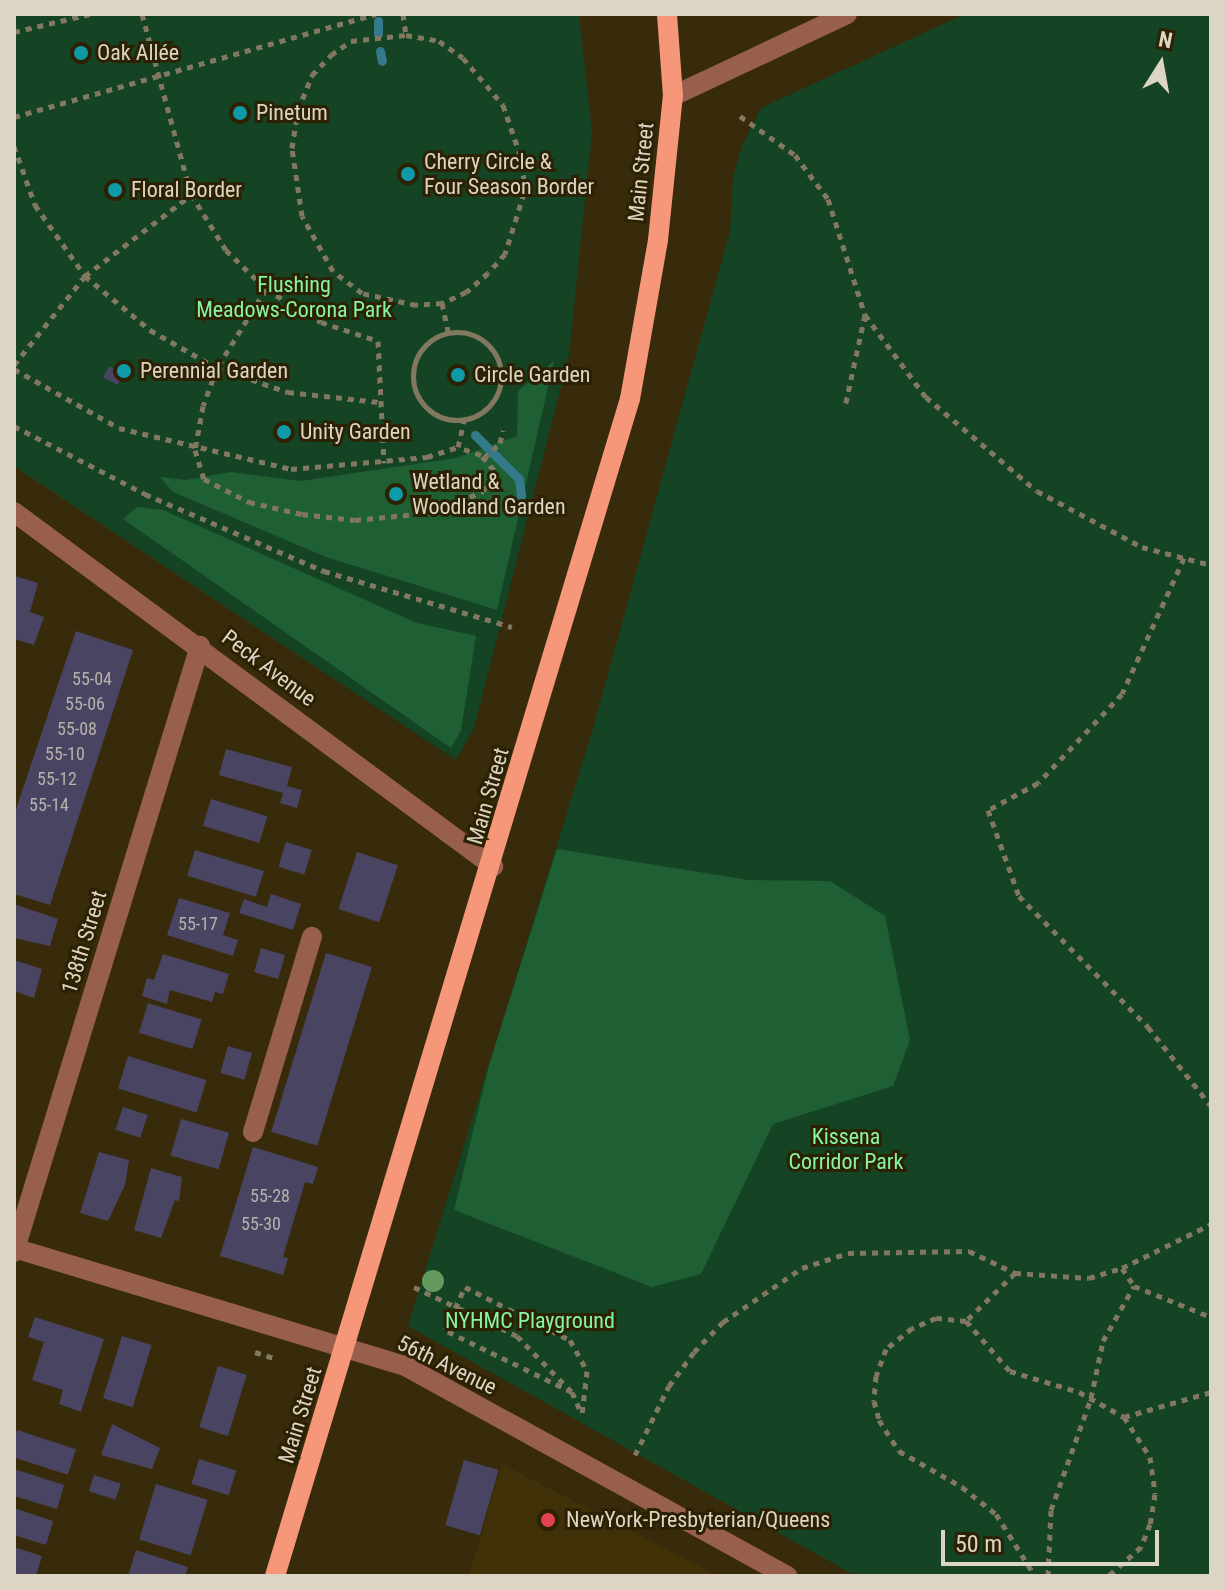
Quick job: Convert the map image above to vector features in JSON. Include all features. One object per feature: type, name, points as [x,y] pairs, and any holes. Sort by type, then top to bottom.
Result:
[{"type":"main road","name":"Main Street","points":[[275,1576],[493,866],[630,399],[658,240],[673,96],[667,14]]},
{"type":"street","points":[[673,96],[847,14]]},
{"type":"street","name":"Peck Avenue","points":[[14,512],[200,646],[493,866]]},
{"type":"street","name":"138th Street","points":[[14,1249],[200,646]]},
{"type":"street","points":[[253,1132],[312,937]]},
{"type":"street","name":"56th Avenue","points":[[14,1249],[407,1367],[787,1576]]},
{"type":"path","points":[[14,32],[90,14]]},
{"type":"path","points":[[142,14],[191,194],[226,250],[266,289],[321,322],[378,341],[378,402],[384,463]]},
{"type":"path","points":[[14,117],[376,14]]},
{"type":"path","points":[[403,14],[406,35]]},
{"type":"path","points":[[406,35],[439,41],[485,82],[515,131],[523,163],[518,224],[505,254],[466,292],[442,303],[393,302],[362,293],[333,271],[313,243],[293,184],[296,123],[312,75],[351,41],[406,35]]},
{"type":"path","points":[[740,116],[795,155],[828,199],[865,315],[926,397],[1037,491],[1142,547],[1211,565]]},
{"type":"path","points":[[14,146],[35,205],[85,276],[150,330],[217,368],[288,392],[378,402]]},
{"type":"path","points":[[191,194],[85,276],[14,367],[119,428],[195,450],[291,469],[384,463],[458,447],[484,458],[494,470],[483,491],[468,501],[437,512],[355,520],[249,502],[204,479],[195,450],[217,368],[266,289]]},
{"type":"path","points":[[442,303],[448,332]]},
{"type":"path","points":[[845,407],[865,315]]},
{"type":"path","points":[[448,332],[478,337],[497,356],[501,372],[498,395],[485,411],[464,420],[448,420],[427,410],[413,385],[417,356],[448,332]]},
{"type":"path","points":[[458,447],[464,420]]},
{"type":"path","points":[[14,426],[145,494],[324,571],[512,627]]},
{"type":"path","points":[[484,458],[494,449],[503,430]]},
{"type":"path","points":[[1184,558],[1122,694],[1038,783],[988,810],[1019,896],[1148,1027],[1211,1106]]},
{"type":"path","points":[[635,1455],[669,1386],[694,1352],[723,1322],[802,1268],[848,1253],[969,1251],[1015,1273],[1089,1278],[1122,1268],[1211,1224]]},
{"type":"path","points":[[1122,1268],[1134,1286],[1211,1317]]},
{"type":"path","points":[[966,1321],[1015,1273]]},
{"type":"path","points":[[1048,1576],[1051,1510],[1091,1398],[1103,1341],[1134,1286]]},
{"type":"path","points":[[414,1287],[456,1307],[517,1336],[572,1392],[582,1415],[587,1371],[570,1340],[465,1287],[456,1307],[445,1330],[572,1392]]},
{"type":"path","points":[[1035,1576],[996,1514],[962,1487],[899,1451],[879,1420],[876,1376],[886,1349],[912,1328],[936,1318],[966,1321],[1010,1371],[1091,1398],[1124,1417],[1150,1457],[1155,1494],[1141,1547],[1108,1576]]},
{"type":"path","points":[[255,1352],[274,1358]]},
{"type":"path","points":[[1124,1417],[1211,1392]]},
{"type":"shaded area","name":"NewYork-Presbyterian/Queens","points":[[502,1464],[718,1576],[469,1576]]},
{"type":"green space","name":"Flushing Meadows-Corona Park","points":[[14,14],[579,14],[592,132],[569,355],[474,728],[456,760],[14,466]]},
{"type":"green space","name":"Kissena Corridor Park","points":[[965,14],[1211,14],[1211,1576],[856,1576],[408,1326],[592,732],[730,231],[733,177],[742,146],[761,108]]},
{"type":"green space","points":[[554,361],[497,610],[326,557],[173,492],[160,477],[186,480],[231,472],[301,481],[456,458],[517,436],[518,391]]},
{"type":"green space","points":[[137,507],[163,510],[417,623],[476,636],[461,730],[451,748],[123,519]]},
{"type":"green space","points":[[557,849],[748,880],[830,881],[885,916],[910,1040],[893,1086],[773,1124],[701,1274],[652,1287],[454,1210],[489,1065]]},
{"type":"building","points":[[109,366],[123,373],[117,385],[103,378]]},
{"type":"building","points":[[15,576],[38,583],[30,612],[44,617],[34,645],[14,639]]},
{"type":"building","points":[[76,631],[133,650],[50,905],[14,894],[14,815]]},
{"type":"building","points":[[226,749],[292,767],[287,786],[302,790],[297,808],[280,803],[283,793],[219,775]]},
{"type":"building","points":[[211,799],[267,816],[259,843],[203,826]]},
{"type":"building","points":[[286,842],[312,850],[304,875],[278,867]]},
{"type":"building","points":[[195,850],[264,871],[256,897],[187,876]]},
{"type":"building","points":[[357,852],[398,865],[379,922],[338,909]]},
{"type":"building","points":[[271,894],[301,904],[293,930],[239,913],[244,899],[267,907]]},
{"type":"building","points":[[179,898],[230,913],[223,935],[238,940],[233,956],[167,935]]},
{"type":"building","points":[[14,904],[58,919],[50,946],[14,938]]},
{"type":"building","points":[[261,948],[285,955],[278,979],[254,972]]},
{"type":"building","points":[[326,953],[372,967],[317,1146],[271,1132]]},
{"type":"building","points":[[163,954],[229,974],[223,994],[215,992],[212,1002],[170,990],[167,1004],[142,996],[147,978],[154,980]]},
{"type":"building","points":[[14,960],[42,969],[34,998],[14,991]]},
{"type":"building","points":[[148,1003],[202,1019],[192,1049],[139,1033]]},
{"type":"building","points":[[228,1046],[252,1053],[244,1080],[220,1073]]},
{"type":"building","points":[[128,1056],[206,1080],[196,1112],[118,1089]]},
{"type":"building","points":[[123,1107],[148,1115],[140,1138],[116,1130]]},
{"type":"building","points":[[181,1119],[229,1133],[219,1169],[171,1156]]},
{"type":"building","points":[[253,1147],[318,1167],[313,1184],[305,1182],[283,1257],[288,1258],[283,1275],[220,1256]]},
{"type":"building","points":[[99,1152],[129,1160],[125,1185],[108,1221],[80,1213]]},
{"type":"building","points":[[151,1168],[182,1177],[179,1201],[175,1200],[161,1238],[134,1230]]},
{"type":"building","points":[[35,1317],[104,1339],[81,1412],[59,1404],[63,1390],[32,1380],[44,1342],[28,1337]]},
{"type":"building","points":[[122,1336],[152,1345],[133,1407],[103,1398]]},
{"type":"building","points":[[218,1366],[247,1375],[228,1436],[199,1427]]},
{"type":"building","points":[[112,1424],[160,1448],[152,1469],[101,1455]]},
{"type":"building","points":[[17,1430],[76,1449],[68,1475],[14,1457]]},
{"type":"building","points":[[199,1459],[236,1470],[229,1495],[191,1484]]},
{"type":"building","points":[[464,1460],[499,1470],[480,1535],[445,1525]]},
{"type":"building","points":[[14,1469],[64,1485],[57,1509],[14,1496]]},
{"type":"building","points":[[94,1475],[121,1484],[115,1500],[89,1491]]},
{"type":"building","points":[[156,1484],[208,1500],[191,1555],[139,1539]]},
{"type":"building","points":[[14,1508],[53,1521],[46,1545],[14,1535]]},
{"type":"building","points":[[14,1547],[42,1556],[36,1576],[14,1574]]},
{"type":"building","points":[[136,1550],[188,1567],[185,1576],[128,1576]]},
{"type":"waterway","points":[[378,21],[378,34]]},
{"type":"waterway","points":[[380,51],[382,61]]},
{"type":"waterway","points":[[475,435],[519,479],[521,496]]},
{"type":"place","name":"Oak Allée","points":[[81,53]]},
{"type":"place","name":"Pinetum","points":[[240,113]]},
{"type":"place","name":"Cherry Circle & Four Season Border","points":[[408,174]]},
{"type":"place","name":"Floral Border","points":[[115,190]]},
{"type":"place","name":"Perennial Garden","points":[[124,371]]},
{"type":"place","name":"Circle Garden","points":[[458,375]]},
{"type":"place","name":"Unity Garden","points":[[284,432]]},
{"type":"place","name":"Wetland & Woodland Garden","points":[[396,494]]},
{"type":"place","name":"NewYork-Presbyterian/Queens","points":[[548,1520]]},
{"type":"park label","name":"NYHMC Playground","points":[[530,1321]]}]
